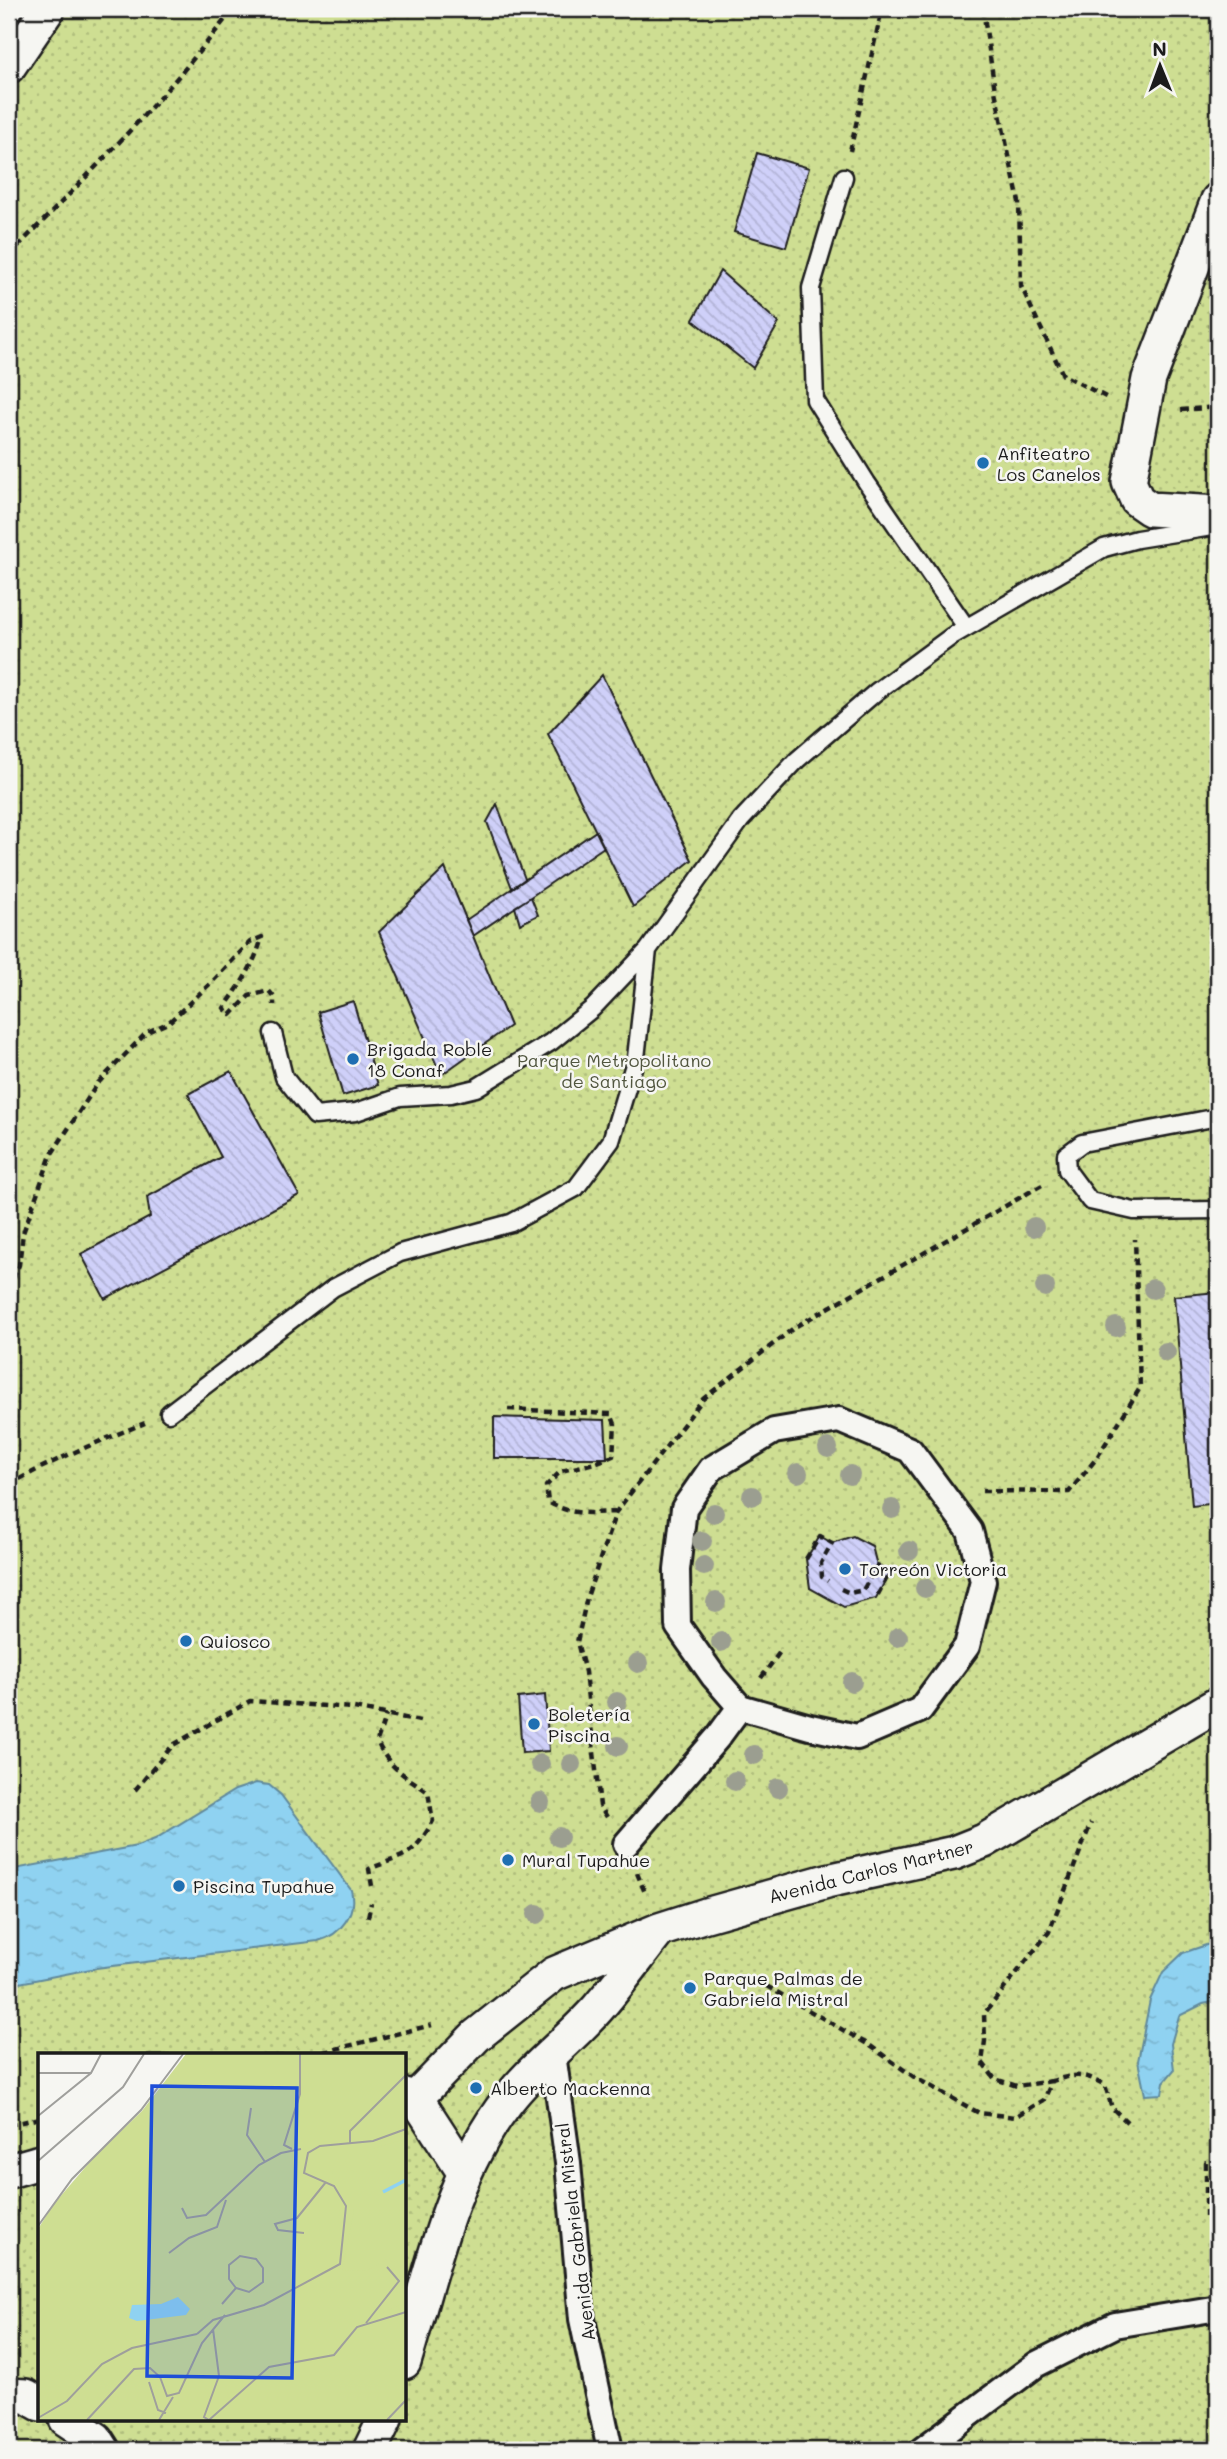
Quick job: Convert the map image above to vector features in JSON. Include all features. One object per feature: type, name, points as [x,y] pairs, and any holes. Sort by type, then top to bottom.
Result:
[{"type":"street","points":[[9,66],[48,9]]},
{"type":"street","points":[[1218,200],[1149,379],[1129,482],[1137,500],[1150,509],[1218,513]]},
{"type":"street","points":[[839,1420],[909,1450],[970,1531],[983,1581],[967,1646],[920,1710],[857,1737],[740,1707],[678,1626],[677,1570],[684,1508],[711,1469],[774,1431],[839,1420]]},
{"type":"street","name":"Avenida Carlos Martner","points":[[410,2096],[477,2036],[554,1974],[659,1930],[827,1881],[954,1853],[984,1841],[1218,1704]]},
{"type":"street","points":[[626,1844],[718,1737],[740,1707]]},
{"type":"street","points":[[406,2355],[436,2249],[464,2172],[508,2100],[598,2008],[659,1930]]},
{"type":"street","name":"Avenida Gabriela Mistral","points":[[553,2054],[568,2163],[582,2319],[610,2450]]},
{"type":"street","points":[[410,2096],[464,2172]]},
{"type":"street","points":[[9,2171],[38,2163]]},
{"type":"street","points":[[922,2450],[1037,2364],[1115,2325],[1218,2308]]},
{"type":"street","points":[[9,2395],[26,2396],[38,2403]]},
{"type":"street","points":[[68,2420],[96,2439],[103,2450]]},
{"type":"street","points":[[370,2450],[385,2420]]},
{"type":"lane","points":[[844,177],[811,288],[815,400],[867,483],[966,627]]},
{"type":"lane","points":[[273,1033],[285,1077],[315,1116],[356,1112],[410,1096],[451,1094],[476,1088],[551,1042],[593,1008],[648,950],[741,820],[797,761],[876,692],[966,627],[1104,548],[1137,539],[1218,526]]},
{"type":"lane","points":[[169,1413],[333,1288],[400,1253],[511,1223],[576,1188],[611,1141],[636,1058],[648,950]]},
{"type":"lane","points":[[1218,1117],[1082,1143],[1066,1155],[1067,1170],[1090,1201],[1134,1210],[1218,1210]]},
{"type":"path","points":[[9,255],[75,190],[206,45],[233,9]]},
{"type":"path","points":[[844,177],[881,9]]},
{"type":"path","points":[[983,9],[995,92],[1019,202],[1021,286],[1063,375],[1142,414],[1218,407]]},
{"type":"path","points":[[9,1290],[19,1265],[23,1233],[51,1155],[92,1091],[147,1032],[167,1023],[250,942],[262,937],[257,956],[223,1008],[231,1015],[249,996],[269,991],[274,996],[273,1033]]},
{"type":"path","points":[[939,1490],[1069,1492],[1096,1459],[1140,1388],[1134,1210]]},
{"type":"path","points":[[508,1409],[611,1414],[615,1424],[613,1456],[595,1464],[561,1471],[546,1486],[548,1502],[565,1512],[616,1511]]},
{"type":"path","points":[[9,1485],[42,1466],[169,1413]]},
{"type":"path","points":[[806,1559],[820,1536],[832,1543],[821,1563],[822,1577],[828,1581]]},
{"type":"path","points":[[841,1588],[850,1593],[863,1590],[877,1566],[890,1573],[876,1598]]},
{"type":"path","points":[[135,1790],[173,1745],[250,1700],[354,1708],[420,1721]]},
{"type":"path","points":[[372,1886],[369,1869],[412,1851],[433,1821],[428,1792],[397,1771],[385,1759],[377,1741],[386,1714]]},
{"type":"path","points":[[1110,1769],[1049,1932],[984,2014],[982,2062],[995,2079],[1017,2086],[1052,2081],[1074,2074],[1091,2076],[1105,2085],[1112,2108],[1127,2122]]},
{"type":"path","points":[[368,1917],[372,1903]]},
{"type":"path","points":[[756,1980],[869,2045],[914,2077],[979,2113],[1014,2117],[1044,2100],[1052,2081]]},
{"type":"path","points":[[320,2053],[432,2025]]},
{"type":"path","points":[[9,2125],[38,2118]]},
{"type":"path","points":[[1218,2161],[1206,2162],[1206,2220],[1218,2228]]},
{"type":"green space","name":"Parque Metropolitano de Santiago","points":[[62,9],[1218,9],[1218,2450],[9,2450],[9,87]]},
{"type":"water","name":"Piscina Tupahue","points":[[256,1783],[269,1785],[281,1795],[351,1890],[352,1907],[349,1915],[334,1934],[318,1941],[96,1968],[9,1985],[9,1870],[137,1846],[155,1839],[235,1790]]},
{"type":"water","points":[[1218,1941],[1218,2001],[1203,2004],[1179,2016],[1171,2044],[1174,2070],[1164,2082],[1162,2094],[1145,2095],[1138,2061],[1150,2000],[1163,1972],[1183,1953]]},
{"type":"building","points":[[757,153],[809,168],[786,247],[734,232]]},
{"type":"building","points":[[720,271],[779,323],[753,368],[693,320]]},
{"type":"building","points":[[602,675],[692,860],[633,907],[548,734]]},
{"type":"building","points":[[497,804],[525,879],[512,888],[487,822]]},
{"type":"building","points":[[596,831],[604,847],[473,936],[466,920]]},
{"type":"building","points":[[445,868],[510,1026],[441,1075],[379,932]]},
{"type":"building","points":[[531,897],[538,915],[520,924],[515,907]]},
{"type":"building","points":[[353,1001],[378,1085],[343,1096],[318,1012]]},
{"type":"building","points":[[231,1071],[299,1195],[105,1299],[81,1254],[150,1217],[147,1197],[221,1157],[188,1094]]},
{"type":"building","points":[[1218,1292],[1218,1503],[1192,1506],[1174,1296]]},
{"type":"building","points":[[494,1417],[605,1420],[607,1458],[494,1458]]},
{"type":"building","name":"Torreón Victoria","points":[[820,1536],[832,1543],[853,1536],[872,1546],[877,1566],[890,1572],[876,1598],[844,1607],[810,1588],[806,1559]]},
{"type":"building","name":"Boletería Piscina","points":[[545,1695],[549,1751],[522,1753],[518,1698]]},
{"type":"place","name":"Anfiteatro Los Canelos","points":[[983,463]]},
{"type":"place","name":"Brigada Roble 18 Conaf","points":[[353,1059]]},
{"type":"place","name":"Torreón Victoria","points":[[845,1569]]},
{"type":"place","name":"Quiosco","points":[[186,1641]]},
{"type":"place","name":"Boletería Piscina","points":[[534,1724]]},
{"type":"place","name":"Mural Tupahue","points":[[508,1860]]},
{"type":"place","name":"Piscina Tupahue","points":[[179,1886]]},
{"type":"place","name":"Parque Palmas de Gabriela Mistral","points":[[690,1988]]},
{"type":"place","name":"Alberto Mackenna","points":[[476,2088]]}]
